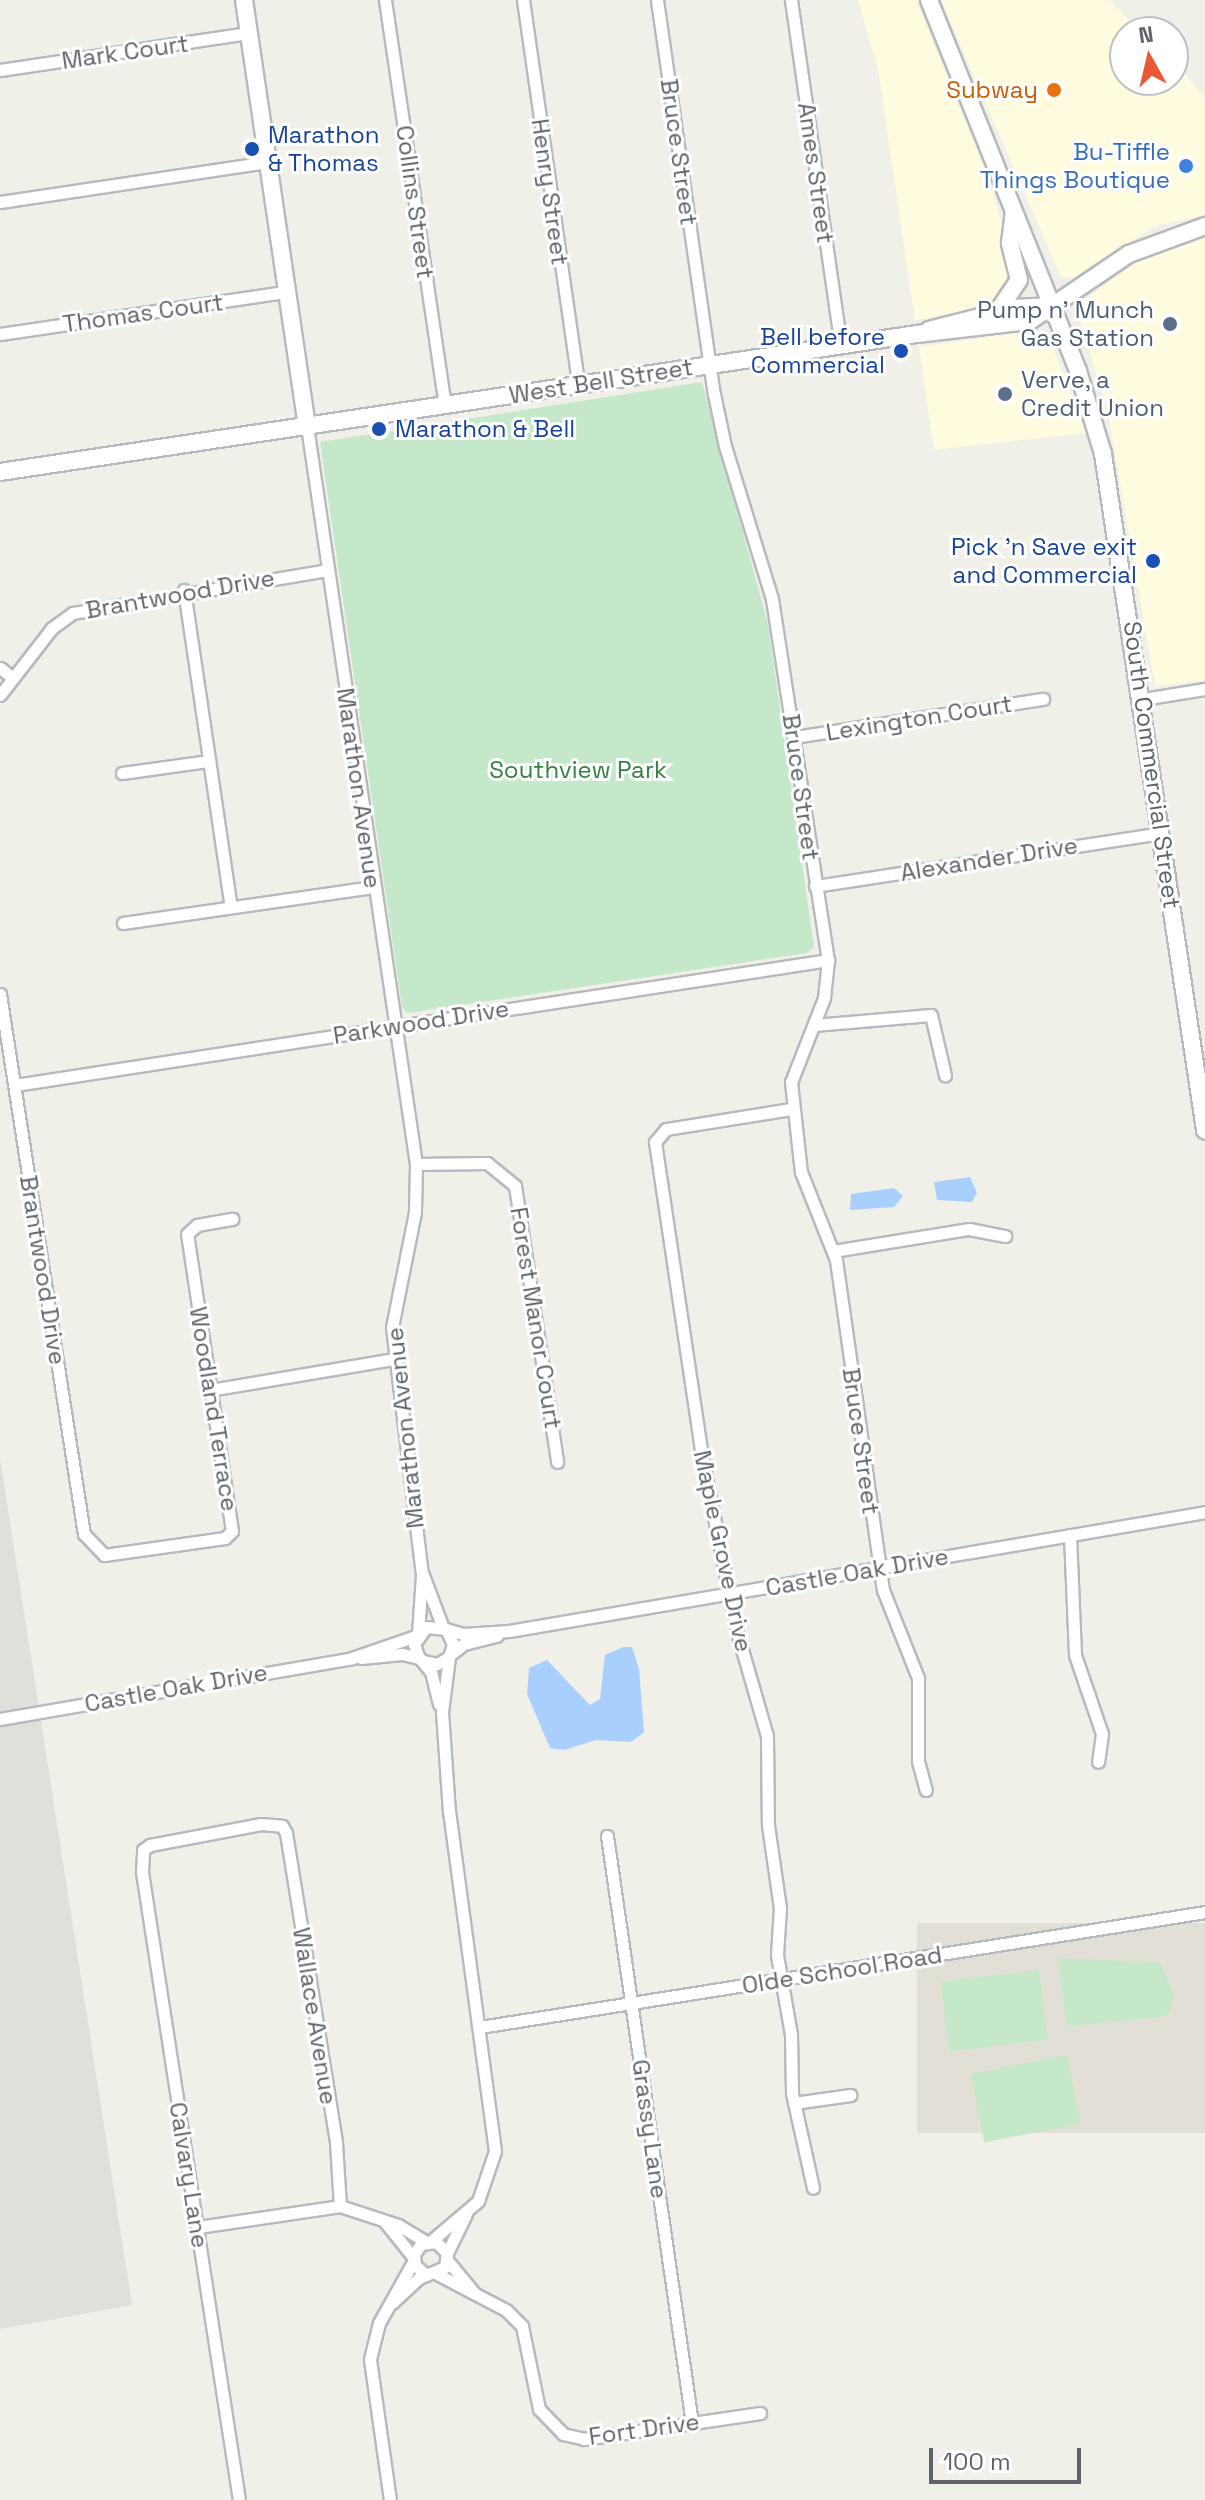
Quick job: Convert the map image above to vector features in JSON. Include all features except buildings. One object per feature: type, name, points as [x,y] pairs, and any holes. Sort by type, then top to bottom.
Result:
[{"type":"main road","name":"Marathon Avenue","points":[[244,0],[307,426]]},
{"type":"main road","name":"South Commercial Street","points":[[929,0],[1052,306],[1103,454],[1143,699],[1205,1130]]},
{"type":"main road","points":[[998,312],[1019,280],[1010,243],[1014,210]]},
{"type":"main road","points":[[1052,306],[1142,248],[1205,226]]},
{"type":"main road","name":"West Bell Street","points":[[917,334],[998,312],[1052,306]]},
{"type":"main road","name":"West Bell Street","points":[[0,472],[710,364],[1025,322],[1052,306]]},
{"type":"street","name":"Collins Street","points":[[385,0],[445,404]]},
{"type":"street","name":"Henry Street","points":[[523,0],[578,384]]},
{"type":"street","name":"Bruce Street","points":[[657,0],[710,364],[725,446],[769,584],[828,960],[824,998],[791,1082],[791,1109],[804,1183],[833,1251],[886,1599],[918,1678],[918,1761],[926,1790]]},
{"type":"street","name":"Ames Street","points":[[791,0],[841,345]]},
{"type":"street","name":"Mark Court","points":[[0,70],[249,33]]},
{"type":"street","points":[[0,202],[268,162]]},
{"type":"street","name":"Thomas Court","points":[[0,334],[286,292]]},
{"type":"street","name":"Marathon Avenue","points":[[307,426],[416,1164],[415,1212],[394,1305],[393,1359],[422,1575],[417,1634]]},
{"type":"street","name":"Brantwood Drive","points":[[0,695],[52,628],[73,613],[184,590],[327,570]]},
{"type":"street","points":[[184,590],[231,907]]},
{"type":"street","points":[[0,668],[12,677]]},
{"type":"street","points":[[1143,699],[1205,689]]},
{"type":"street","name":"Lexington Court","points":[[794,737],[1043,699]]},
{"type":"street","points":[[122,773],[209,761]]},
{"type":"street","name":"Alexander Drive","points":[[815,886],[1162,833]]},
{"type":"street","points":[[123,923],[374,887]]},
{"type":"street","name":"Parkwood Drive","points":[[15,1085],[828,960]]},
{"type":"street","name":"Brantwood Drive","points":[[0,994],[89,1544]]},
{"type":"street","points":[[814,1025],[931,1015],[945,1075]]},
{"type":"street","name":"Maple Grove Drive","points":[[791,1109],[666,1129],[655,1138],[702,1457],[730,1594],[767,1736],[766,1794],[779,1896],[781,1979],[794,2103],[813,2188]]},
{"type":"street","name":"Forest Manor Court","points":[[416,1164],[487,1163],[515,1186],[557,1462]]},
{"type":"street","name":"Woodland Terrace","points":[[89,1544],[104,1555],[121,1557],[229,1535],[232,1525],[187,1234],[197,1225],[232,1219]]},
{"type":"street","points":[[833,1251],[969,1229],[1005,1236]]},
{"type":"street","points":[[210,1390],[393,1359]]},
{"type":"street","name":"Castle Oak Drive","points":[[450,1655],[464,1644],[509,1631],[1205,1512]]},
{"type":"street","points":[[1070,1535],[1075,1655],[1102,1734],[1098,1762]]},
{"type":"street","name":"Marathon Avenue","points":[[422,1575],[444,1628]]},
{"type":"street","points":[[390,2500],[370,2359],[379,2323],[413,2259],[428,2242],[466,2214],[484,2193],[495,2151],[480,2027],[452,1845],[442,1712],[453,1641],[444,1628],[430,1626],[417,1634],[422,1660],[442,1712]]},
{"type":"street","name":"Castle Oak Drive","points":[[444,1628],[509,1631]]},
{"type":"street","name":"Castle Oak Drive","points":[[352,1658],[417,1634]]},
{"type":"street","name":"Castle Oak Drive","points":[[0,1719],[352,1658],[405,1654],[422,1660]]},
{"type":"street","points":[[422,1660],[437,1664],[450,1655]]},
{"type":"street","name":"Wallace Avenue","points":[[143,1850],[161,1840],[261,1824],[282,1826],[336,2143],[340,2206]]},
{"type":"street","name":"Grassy Lane","points":[[607,1836],[692,2423]]},
{"type":"street","name":"Calvary Lane","points":[[143,1850],[142,1872],[239,2500]]},
{"type":"street","name":"Olde School Road","points":[[480,2027],[1205,1912]]},
{"type":"street","points":[[794,2103],[850,2095]]},
{"type":"street","points":[[198,2227],[340,2206],[385,2221],[428,2242]]},
{"type":"street","points":[[392,2303],[432,2274],[447,2257],[466,2214]]},
{"type":"street","points":[[385,2221],[413,2259]]},
{"type":"street","name":"Fort Drive","points":[[428,2242],[447,2257],[475,2294]]},
{"type":"street","name":"Fort Drive","points":[[413,2259],[432,2274],[515,2317],[526,2331],[539,2409],[554,2429],[584,2439],[760,2413]]},
{"type":"shaded area","points":[[858,0],[916,0],[988,177],[1015,269],[1015,278],[992,306],[915,320],[878,69]]},
{"type":"shaded area","points":[[941,0],[1109,0],[1125,16],[1109,16],[1109,96],[1189,96],[1189,79],[1205,97],[1205,215],[1155,226],[1073,278],[1061,277]]},
{"type":"shaded area","points":[[1205,238],[1205,680],[1155,686],[1107,407],[1077,312],[1084,300],[1135,263]]},
{"type":"shaded area","points":[[1031,331],[1049,339],[1086,433],[934,450],[919,347]]},
{"type":"shaded area","points":[[0,1458],[132,2305],[0,2329]]},
{"type":"shaded area","points":[[917,1923],[1205,1923],[1205,2133],[917,2133]]},
{"type":"green space","name":"Southview Park","points":[[702,382],[768,624],[814,947],[807,953],[408,1013],[402,1007],[320,442]]},
{"type":"green space","points":[[1058,1958],[1160,1963],[1174,1994],[1169,2012],[1162,2017],[1067,2026]]},
{"type":"green space","points":[[1039,1970],[1048,2039],[949,2052],[941,1982]]},
{"type":"green space","points":[[1067,2055],[1080,2124],[984,2142],[971,2074]]},
{"type":"water","points":[[970,1177],[977,1193],[972,1202],[937,1200],[934,1182]]},
{"type":"water","points":[[894,1188],[903,1196],[894,1207],[850,1210],[851,1194]]},
{"type":"water","points":[[623,1647],[632,1647],[639,1669],[644,1732],[631,1742],[596,1740],[564,1750],[550,1748],[527,1694],[529,1668],[547,1660],[590,1705],[600,1699],[605,1655]]},
{"type":"place","name":"Subway","points":[[1054,90]]},
{"type":"place","name":"Marathon & Thomas","points":[[252,149]]},
{"type":"place","name":"Bu-Tiffle Things Boutique","points":[[1186,166]]},
{"type":"place","name":"Pump n' Munch Gas Station","points":[[1170,324]]},
{"type":"place","name":"Bell before Commercial","points":[[901,351]]},
{"type":"place","name":"Verve, a Credit Union","points":[[1005,394]]},
{"type":"place","name":"Marathon & Bell","points":[[379,429]]},
{"type":"place","name":"Pick 'n Save exit and Commercial","points":[[1153,561]]}]
